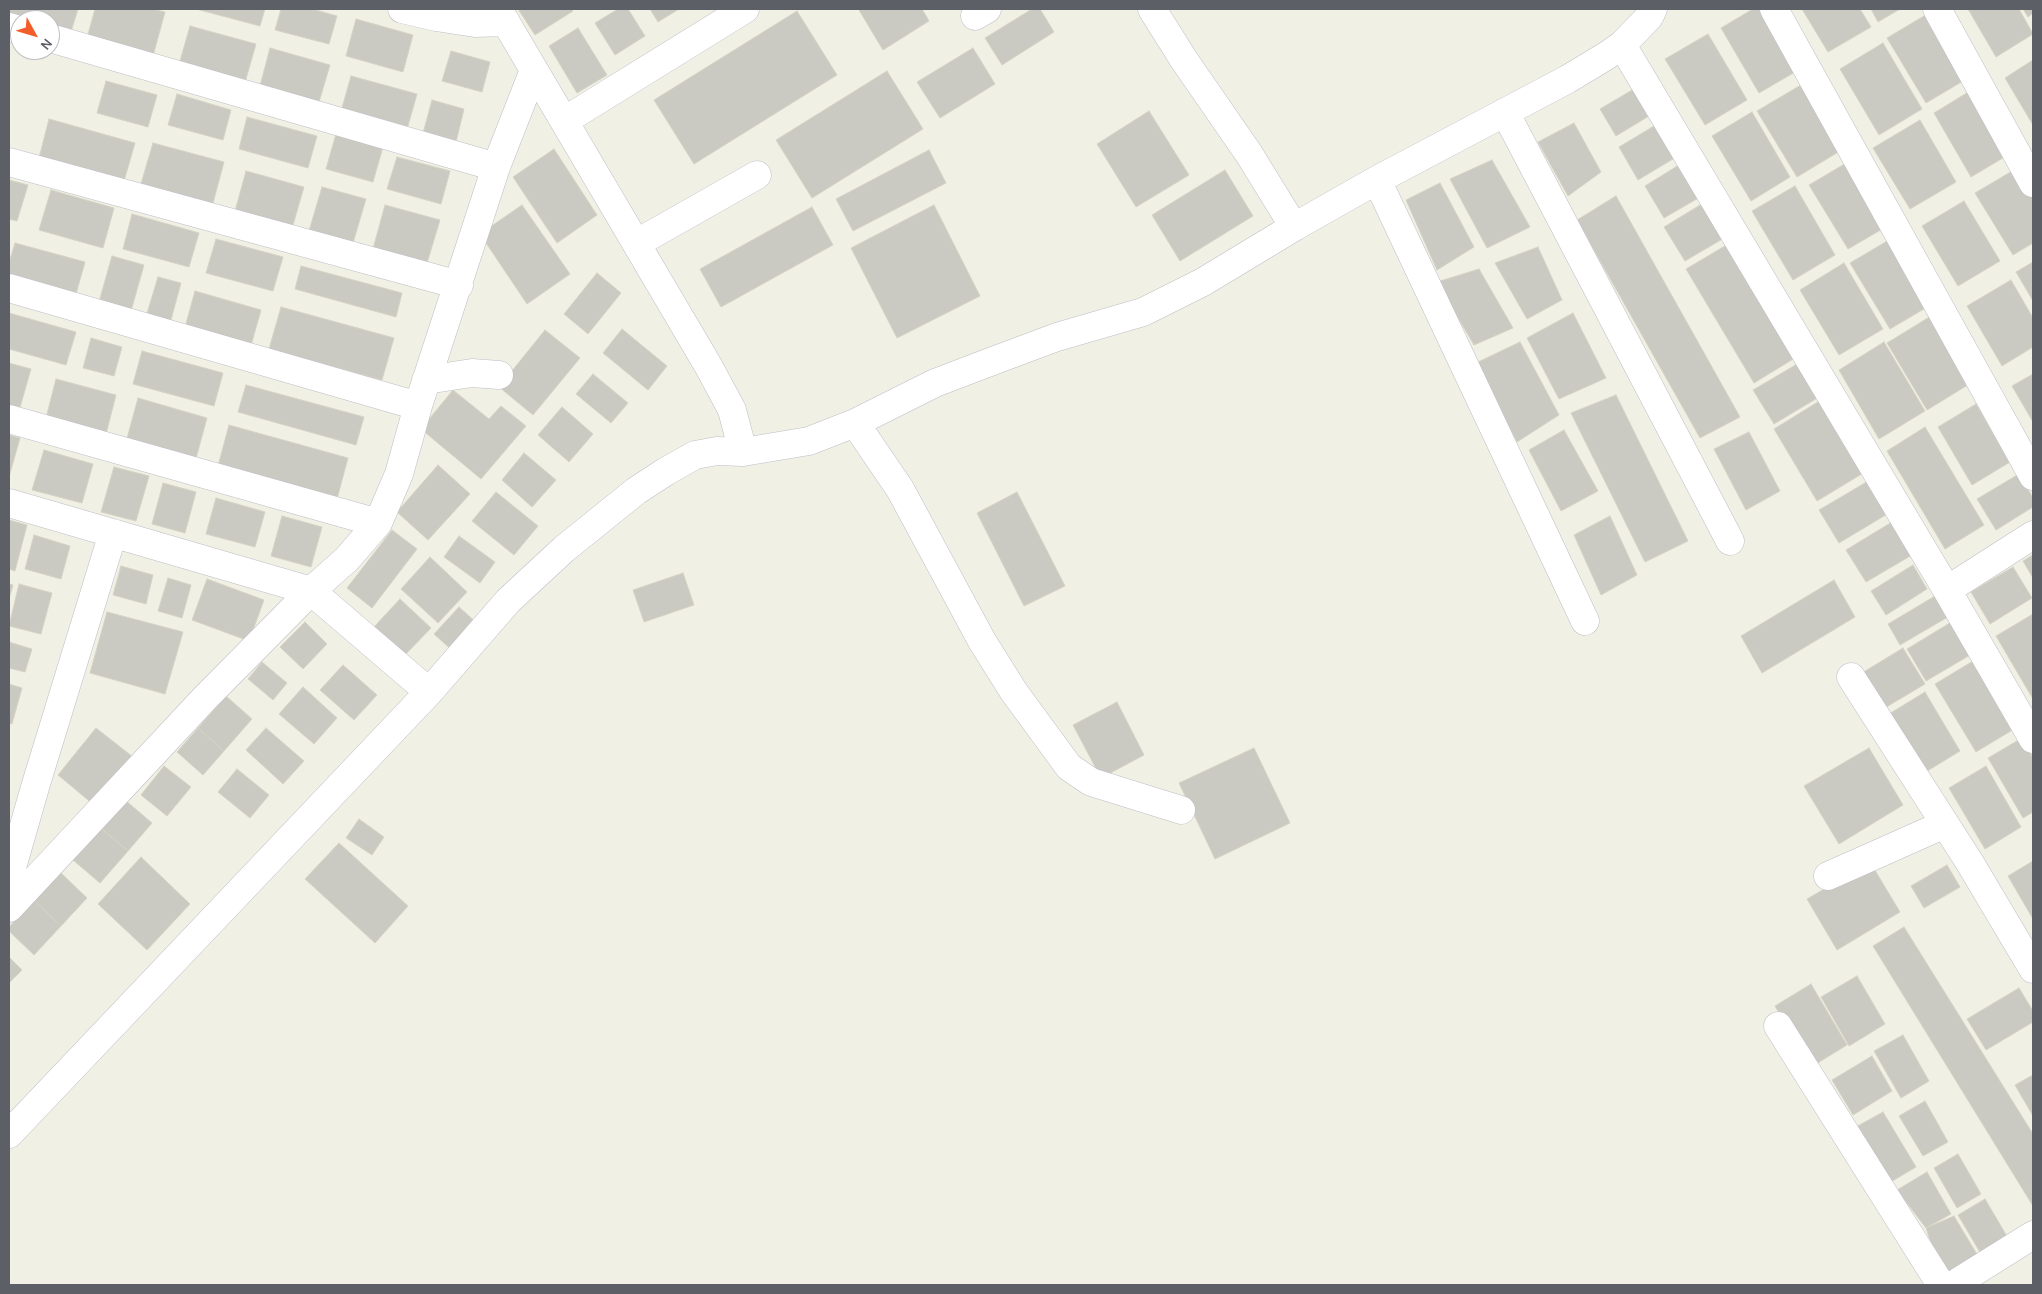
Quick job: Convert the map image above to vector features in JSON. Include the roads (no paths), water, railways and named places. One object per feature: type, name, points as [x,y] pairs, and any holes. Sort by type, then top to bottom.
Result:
[{"type":"street","points":[[402,9],[436,17],[476,23],[502,16],[637,243],[732,410],[743,452]]},
{"type":"street","points":[[564,121],[745,9]]},
{"type":"street","points":[[1152,9],[1184,60],[1249,154],[1294,227]]},
{"type":"street","points":[[9,1134],[429,692],[508,601],[564,550],[636,491],[695,455],[717,450],[743,452],[809,441],[855,423],[935,383],[1057,337],[1143,312],[1204,282],[1294,227],[1377,180],[1576,74],[1622,45],[1649,17],[1653,9]]},
{"type":"street","points":[[1774,9],[2033,476]]},
{"type":"street","points":[[1937,9],[2033,183]]},
{"type":"street","points":[[60,41],[496,167]]},
{"type":"street","points":[[1622,45],[1947,590],[2033,739]]},
{"type":"street","points":[[9,908],[128,779],[311,591],[347,559],[378,522],[399,474],[426,380],[459,285],[496,167],[534,70]]},
{"type":"street","points":[[1505,112],[1730,541]]},
{"type":"street","points":[[9,162],[459,285]]},
{"type":"street","points":[[637,243],[757,175]]},
{"type":"street","points":[[1377,180],[1585,621]]},
{"type":"street","points":[[9,288],[418,406]]},
{"type":"street","points":[[426,380],[472,373],[499,375]]},
{"type":"street","points":[[9,420],[378,522]]},
{"type":"street","points":[[855,423],[900,489],[982,640],[1014,692],[1069,767],[1091,782],[1181,810]]},
{"type":"street","points":[[9,503],[311,591],[429,692]]},
{"type":"street","points":[[9,878],[113,533]]},
{"type":"street","points":[[1947,590],[2033,535]]},
{"type":"street","points":[[1851,677],[1945,824],[2033,968]]},
{"type":"street","points":[[1828,876],[1945,824]]},
{"type":"street","points":[[1778,1026],[1941,1285]]},
{"type":"street","points":[[1954,1285],[2033,1235]]}]
